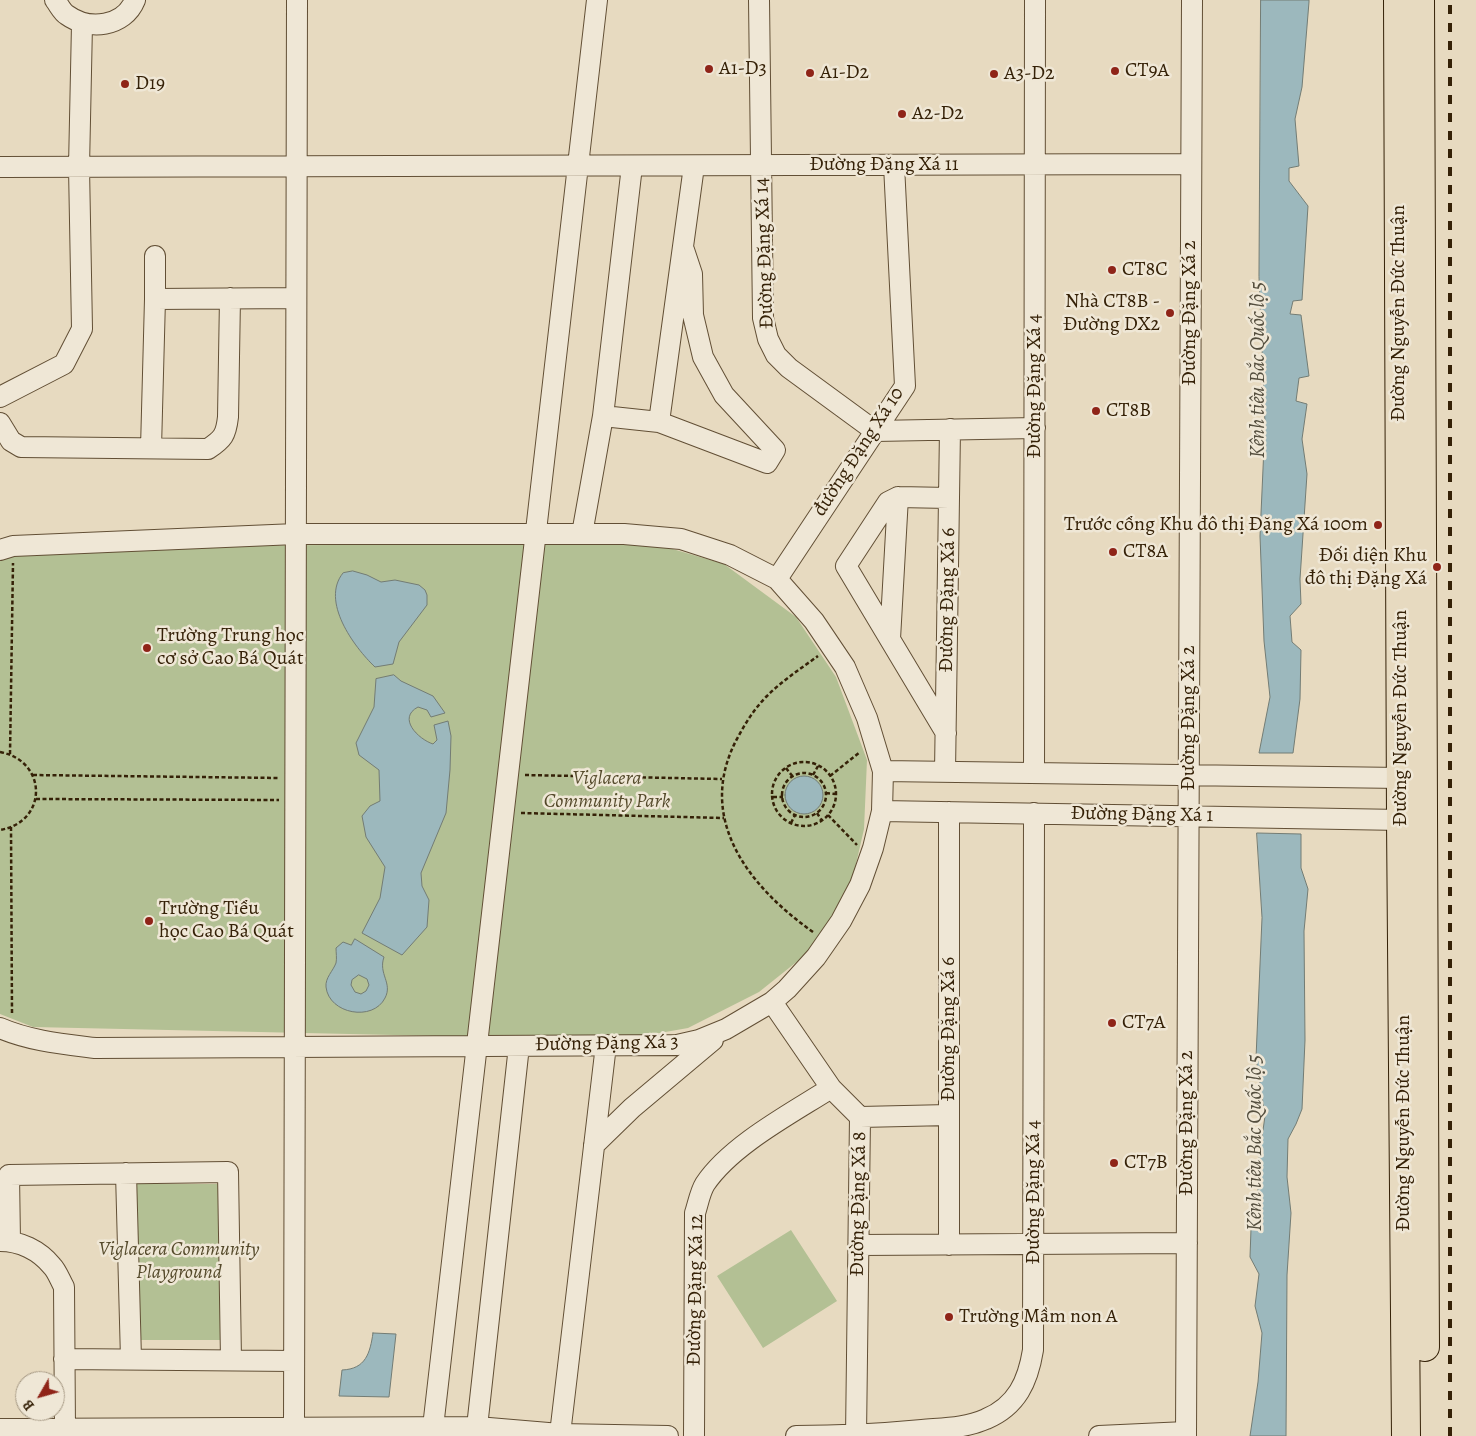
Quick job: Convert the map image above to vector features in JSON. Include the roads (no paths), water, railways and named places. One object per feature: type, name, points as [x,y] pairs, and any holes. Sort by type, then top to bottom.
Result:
[{"type":"highway","name":"Đường Nguyễn Đức Thuận","points":[[1398,0],[1412,778]]},
{"type":"highway","name":"Đường Nguyễn Đức Thuận","points":[[1406,1436],[1420,0]]},
{"type":"highway","name":"Đường Nguyễn Đức Thuận","points":[[1412,820],[1425,1436]]},
{"type":"street","points":[[55,0],[66,15],[82,24],[101,25],[119,19],[132,6],[135,0]]},
{"type":"street","points":[[294,1428],[297,0]]},
{"type":"street","points":[[433,1432],[597,0]]},
{"type":"street","name":"Đường Đặng Xá 14","points":[[759,0],[764,318],[768,339],[776,355],[789,368],[875,431]]},
{"type":"street","name":"Đường Đặng Xá 4","points":[[1034,773],[1035,0]]},
{"type":"street","name":"Đường Đặng Xá 2","points":[[1186,1434],[1192,0]]},
{"type":"street","points":[[0,397],[64,364],[82,329],[79,167],[82,24]]},
{"type":"street","name":"Đường Đặng Xá 11","points":[[0,167],[1191,164]]},
{"type":"street","name":"đường Đặng Xá 10","points":[[777,579],[905,386],[894,165]]},
{"type":"street","points":[[582,534],[603,416],[632,166]]},
{"type":"street","points":[[660,422],[694,166]]},
{"type":"street","points":[[603,416],[660,422],[767,463],[776,450],[724,396],[703,357],[693,315],[692,274],[684,250]]},
{"type":"street","points":[[151,448],[155,256]]},
{"type":"street","points":[[0,424],[11,441],[21,446],[208,449],[220,440],[226,431],[228,417],[230,298]]},
{"type":"street","points":[[155,299],[296,298]]},
{"type":"street","points":[[875,431],[1035,428]]},
{"type":"street","name":"Đường Đặng Xá 6","points":[[945,772],[950,429]]},
{"type":"street","points":[[890,639],[898,497]]},
{"type":"street","points":[[946,733],[846,566],[888,502],[898,497],[949,498]]},
{"type":"street","name":"Đường Đặng Xá 3","points":[[6,548],[296,534],[624,534],[681,539],[730,555],[777,579],[814,621],[845,667],[867,718],[883,771],[882,811],[870,857],[860,885],[841,921],[827,942],[816,957],[772,1002],[726,1029],[699,1040],[677,1045],[95,1048],[51,1042],[6,1030]]},
{"type":"street","name":"Đường Đặng Xá 1","points":[[883,771],[1412,778]]},
{"type":"street","name":"Đường Đặng Xá 1","points":[[882,811],[1412,820]]},
{"type":"street","name":"Đường Đặng Xá 6","points":[[949,812],[949,1245]]},
{"type":"street","name":"Đường Đặng Xá 4","points":[[796,1436],[856,1436],[963,1426],[987,1419],[1007,1406],[1022,1389],[1030,1371],[1032,1357],[1034,1245],[1034,813]]},
{"type":"street","name":"Đường Đặng Xá 8","points":[[772,1002],[831,1088],[860,1117],[856,1436]]},
{"type":"street","points":[[594,1145],[632,1108],[726,1029]]},
{"type":"street","points":[[560,1434],[606,1045]]},
{"type":"street","points":[[477,1428],[519,1046]]},
{"type":"street","name":"Đường Đặng Xá 12","points":[[694,1436],[695,1213],[704,1185],[722,1162],[748,1142],[831,1088]]},
{"type":"street","points":[[860,1117],[949,1115]]},
{"type":"street","points":[[65,1428],[64,1286],[52,1266],[33,1249],[5,1241],[9,1175],[228,1172],[231,1360]]},
{"type":"street","points":[[126,1173],[131,1359]]},
{"type":"street","points":[[859,1246],[1187,1243]]},
{"type":"street","points":[[64,1359],[294,1360]]},
{"type":"street","points":[[0,1429],[65,1428],[106,1432],[178,1432],[294,1428],[433,1432],[477,1428],[560,1434],[668,1436]]},
{"type":"street","points":[[1099,1436],[1186,1434]]},
{"type":"water","points":[[1261,0],[1309,0],[1302,87],[1295,119],[1299,166],[1289,168],[1289,181],[1308,206],[1302,300],[1293,301],[1290,314],[1301,315],[1309,376],[1299,378],[1296,401],[1307,404],[1302,439],[1307,474],[1300,579],[1301,604],[1290,616],[1292,642],[1301,650],[1300,699],[1293,753],[1259,753],[1270,697],[1264,641],[1260,536],[1265,424],[1259,277]]},
{"type":"water","points":[[353,571],[381,582],[395,580],[419,585],[425,590],[427,605],[399,642],[393,664],[375,667],[358,648],[342,623],[335,597],[337,584],[343,573]]},
{"type":"water","points":[[394,675],[401,681],[433,696],[445,713],[431,717],[427,710],[418,707],[409,717],[412,728],[416,733],[433,744],[437,740],[434,725],[448,721],[451,736],[446,813],[421,873],[422,886],[429,900],[427,927],[402,955],[362,933],[380,898],[385,867],[366,837],[362,816],[370,806],[380,801],[379,770],[359,755],[356,743],[374,707],[376,679]]},
{"type":"water","points":[[804,776],[818,781],[823,795],[818,809],[804,814],[790,809],[785,795],[790,781]]},
{"type":"water","points":[[1257,833],[1301,834],[1301,868],[1308,889],[1304,931],[1305,1040],[1302,1109],[1288,1139],[1287,1177],[1291,1213],[1287,1275],[1286,1436],[1250,1436],[1258,1382],[1262,1333],[1255,1306],[1259,1274],[1250,1257],[1251,1229],[1260,1225],[1257,1173],[1265,1116],[1256,1058],[1262,918]]},
{"type":"water","points":[[355,939],[384,957],[383,968],[387,983],[387,993],[379,1006],[371,1010],[352,1012],[343,1009],[329,996],[326,987],[328,978],[336,963],[336,948],[343,942],[351,945]],"holes":[[[359,975],[367,979],[369,985],[366,991],[361,994],[355,992],[351,985],[352,980]]]},
{"type":"water","points":[[373,1333],[396,1334],[389,1397],[339,1396],[342,1370],[357,1367],[362,1363],[368,1353]]},
{"type":"railway","points":[[1450,0],[1450,1436]]},
{"type":"place","name":"A1-D3","points":[[709,69]]},
{"type":"place","name":"CT9A","points":[[1115,71]]},
{"type":"place","name":"A1-D2","points":[[810,73]]},
{"type":"place","name":"A3-D2","points":[[994,74]]},
{"type":"place","name":"D19","points":[[125,84]]},
{"type":"place","name":"A2-D2","points":[[902,114]]},
{"type":"place","name":"CT8C","points":[[1112,270]]},
{"type":"place","name":"Nhà CT8B - Đường DX2","points":[[1170,313]]},
{"type":"place","name":"CT8B","points":[[1096,411]]},
{"type":"place","name":"Trước cổng Khu đô thị Đặng Xá 100m","points":[[1378,525]]},
{"type":"place","name":"CT8A","points":[[1113,552]]},
{"type":"place","name":"Đối diện Khu đô thị Đặng Xá","points":[[1437,567]]},
{"type":"place","name":"Trường Trung học cơ sở Cao Bá Quát","points":[[147,648]]},
{"type":"place","name":"Trường Tiểu học Cao Bá Quát","points":[[149,921]]},
{"type":"place","name":"CT7A","points":[[1112,1023]]},
{"type":"place","name":"CT7B","points":[[1114,1163]]},
{"type":"place","name":"Trường Mầm non A","points":[[949,1317]]},
{"type":"water label","name":"Kênh tiêu Bắc Quốc lộ 5","points":[[1259,370]]},
{"type":"water label","name":"Kênh tiêu Bắc Quốc lộ 5","points":[[1256,1143]]},
{"type":"park label","name":"Viglacera Community Park","points":[[607,790]]},
{"type":"park label","name":"Viglacera Community Playground","points":[[179,1262]]}]
